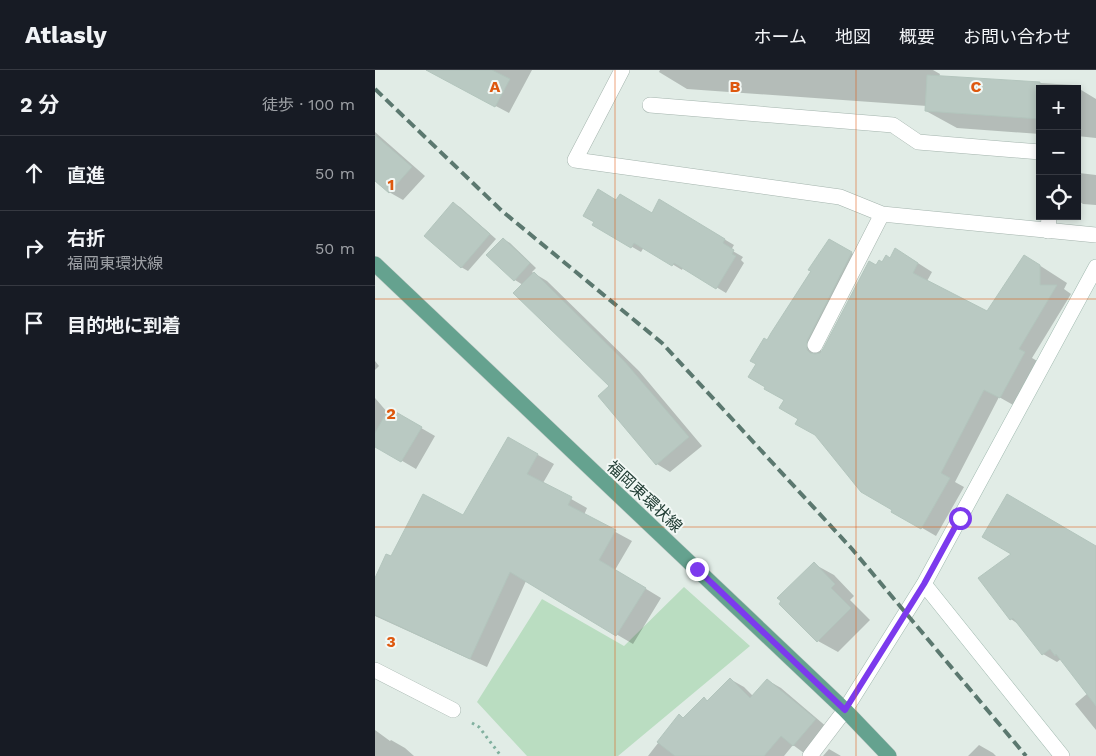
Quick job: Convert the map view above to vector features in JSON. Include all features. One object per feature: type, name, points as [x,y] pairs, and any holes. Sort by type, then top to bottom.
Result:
[{"type":"main road","name":"福岡東環状線","points":[[375,264],[845,710],[889,756]]},
{"type":"street","points":[[621,70],[575,160],[840,196],[882,214],[1049,223],[1096,235]]},
{"type":"street","points":[[650,105],[893,125],[918,142],[1036,152]]},
{"type":"street","points":[[815,345],[882,214]]},
{"type":"street","points":[[810,756],[845,710],[924,584],[1096,267]]},
{"type":"street","points":[[924,584],[1062,756]]},
{"type":"street","points":[[375,670],[453,710]]},
{"type":"path","points":[[453,710],[479,727],[501,756]]},
{"type":"green space","points":[[684,587],[750,646],[618,756],[527,756],[477,702],[542,599],[624,646]]},
{"type":"building","points":[[426,70],[492,70],[510,79],[495,107]]},
{"type":"building","points":[[927,75],[1040,82],[1040,85],[1036,85],[1036,119],[925,111]]},
{"type":"building","points":[[375,135],[412,167],[389,193],[375,181]]},
{"type":"building","points":[[598,189],[616,200],[620,194],[652,213],[659,199],[725,239],[723,243],[734,250],[732,254],[736,256],[716,289],[674,263],[672,266],[634,243],[631,248],[592,225],[594,222],[583,216]]},
{"type":"building","points":[[453,202],[490,234],[461,268],[424,236]]},
{"type":"building","points":[[503,238],[530,263],[514,281],[486,255]]},
{"type":"building","points":[[829,239],[852,252],[807,341],[807,350],[810,353],[820,353],[823,349],[869,261],[876,265],[879,260],[882,262],[886,255],[890,258],[895,248],[918,263],[913,273],[987,311],[1024,255],[1040,265],[1040,285],[1057,285],[1019,349],[1025,352],[1000,398],[984,390],[941,473],[950,478],[921,529],[861,492],[815,435],[795,424],[798,419],[779,408],[784,400],[748,377],[756,364],[750,361],[764,338],[767,340],[811,271],[808,270]]},
{"type":"building","points":[[534,272],[625,362],[689,437],[656,465],[598,396],[609,386],[513,293]]},
{"type":"building","points":[[389,408],[422,427],[401,462],[375,447],[375,433]]},
{"type":"building","points":[[508,437],[538,454],[527,474],[572,497],[568,505],[616,530],[599,560],[646,588],[616,636],[510,572],[470,659],[375,615],[375,578],[386,554],[391,556],[423,494],[463,515]]},
{"type":"building","points":[[1007,494],[1096,546],[1096,706],[1056,654],[1055,656],[1050,649],[1042,655],[1013,618],[1010,620],[978,578],[1011,554],[982,537]]},
{"type":"building","points":[[814,562],[835,584],[831,588],[851,608],[817,642],[779,604],[781,601],[777,598]]},
{"type":"building","points":[[730,678],[750,698],[767,679],[816,719],[793,746],[781,736],[764,756],[675,756],[657,742],[679,714],[683,718],[704,697],[707,701]]},
{"type":"railway","points":[[375,89],[502,211],[662,343],[852,549],[1026,756]]},
{"type":"route","points":[[697,569],[845,710],[924,584],[960,518]]}]
